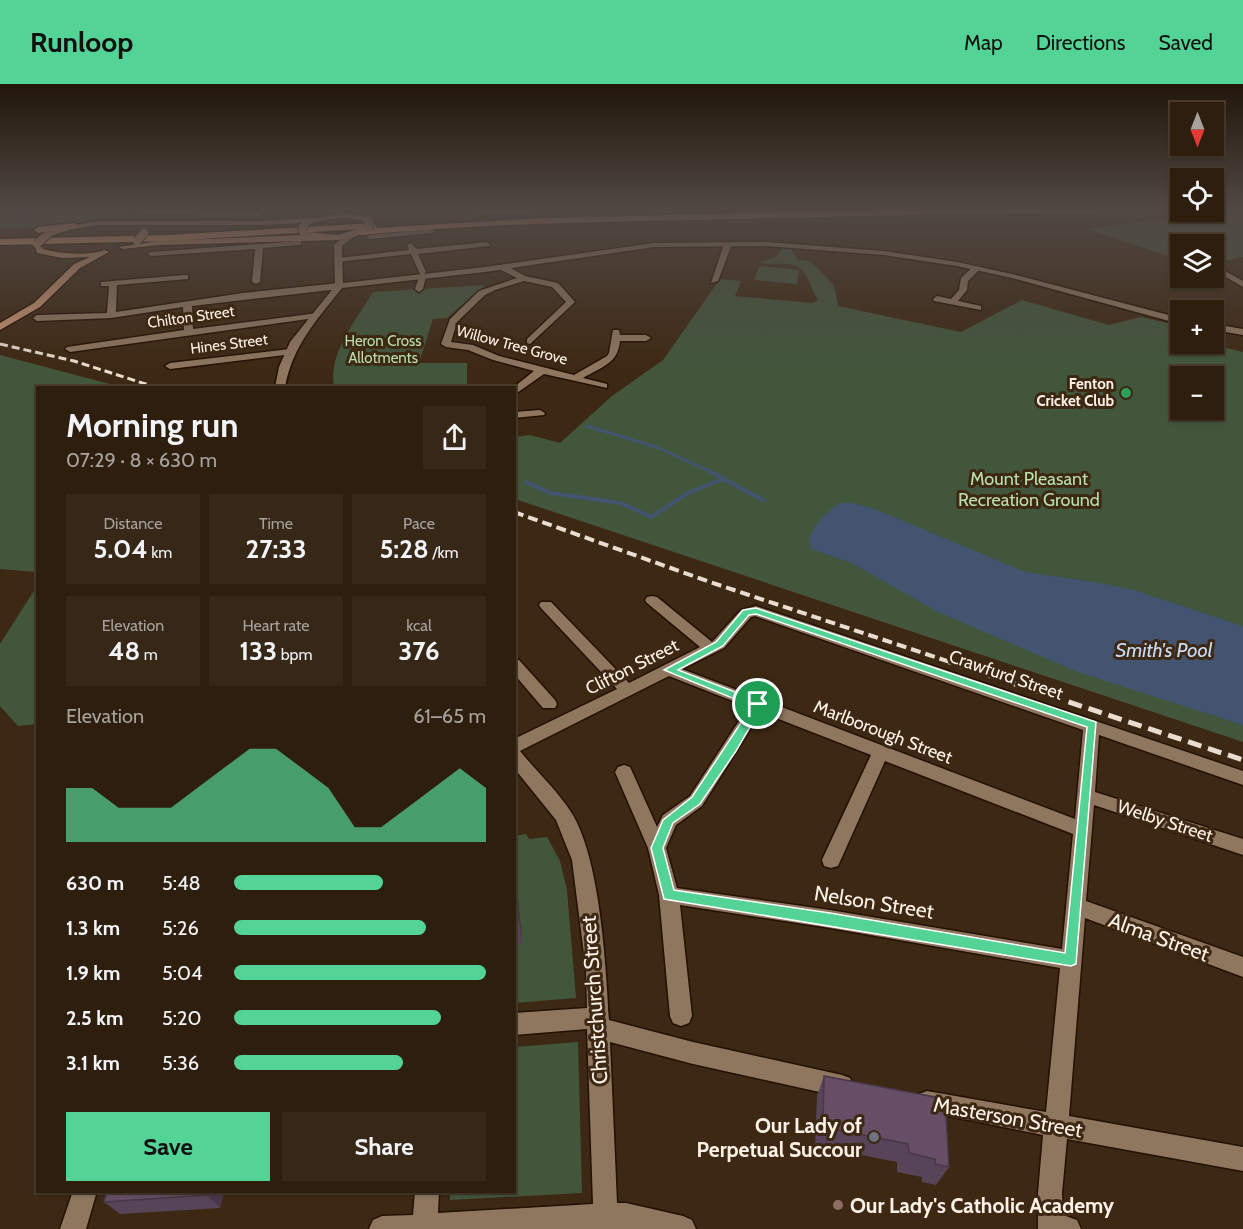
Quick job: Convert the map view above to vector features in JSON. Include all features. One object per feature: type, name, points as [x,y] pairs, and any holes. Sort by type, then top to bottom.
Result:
[{"type":"main road","points":[[21,313],[63,268],[63,262]]},
{"type":"main road","points":[[0,327],[37,305],[77,266],[84,262]]},
{"type":"street","points":[[174,262],[187,267]]},
{"type":"street","points":[[111,315],[108,284],[203,262]]},
{"type":"street","points":[[256,282],[258,262]]},
{"type":"street","points":[[280,386],[295,342],[339,286],[338,262]]},
{"type":"street","points":[[417,262],[422,274],[419,289]]},
{"type":"street","points":[[37,318],[111,315],[422,274],[504,268],[539,262]]},
{"type":"street","points":[[714,281],[721,262]]},
{"type":"street","points":[[945,262],[977,268],[1170,318]]},
{"type":"street","points":[[504,268],[522,278],[550,283],[571,302],[530,341]]},
{"type":"street","points":[[953,302],[963,290],[964,280],[977,268]]},
{"type":"street","points":[[1224,273],[1243,284]]},
{"type":"street","name":"Willow Tree Grove","points":[[522,278],[517,282],[482,293],[453,321],[446,344],[470,347],[490,356],[603,386]]},
{"type":"street","points":[[937,299],[978,308]]},
{"type":"street","points":[[188,304],[189,333]]},
{"type":"street","name":"Chilton Street","points":[[70,349],[315,315]]},
{"type":"street","points":[[1224,329],[1243,332]]},
{"type":"street","points":[[576,378],[610,358],[614,353],[616,335],[646,338]]},
{"type":"street","points":[[433,344],[446,344]]},
{"type":"street","name":"Hines Street","points":[[170,366],[290,352]]},
{"type":"street","points":[[516,390],[542,370]]},
{"type":"street","points":[[516,415],[540,414]]},
{"type":"street","points":[[652,600],[711,649]]},
{"type":"street","points":[[546,605],[628,691]]},
{"type":"street","name":"Clifton Street","points":[[516,746],[711,649],[724,640],[746,613],[756,611]]},
{"type":"street","name":"Crawfurd Street","points":[[756,611],[1243,778]]},
{"type":"street","points":[[516,667],[540,699]]},
{"type":"street","name":"Marlborough Street","points":[[669,670],[1083,830]]},
{"type":"street","points":[[657,848],[669,820],[696,801],[758,704]]},
{"type":"street","points":[[1057,1228],[1050,1192],[1092,725]]},
{"type":"street","points":[[831,860],[881,752]]},
{"type":"street","name":"Christchurch Street","points":[[516,758],[564,816],[581,860],[596,970],[606,1222]]},
{"type":"street","points":[[624,772],[657,848],[669,895],[681,1016]]},
{"type":"street","name":"Welby Street","points":[[1086,796],[1243,847]]},
{"type":"street","name":"Nelson Street","points":[[669,895],[830,919],[1071,960]]},
{"type":"street","name":"Alma Street","points":[[1076,906],[1243,967]]},
{"type":"street","points":[[516,1024],[598,1023],[693,1053],[859,1089]]},
{"type":"street","name":"Masterson Street","points":[[905,1098],[1243,1159]]},
{"type":"street","points":[[73,1229],[84,1193]]},
{"type":"street","points":[[424,1227],[427,1193]]},
{"type":"street","points":[[382,1229],[606,1222],[626,1215],[683,1229]]},
{"type":"green space","name":"Mount Pleasant Recreation Ground","points":[[761,262],[811,262],[834,285],[838,306],[961,332],[1022,300],[1109,325],[1141,317],[1170,324],[1170,354],[1224,354],[1224,347],[1243,352],[1243,742],[516,499],[516,437],[530,435],[560,443],[612,396],[663,360],[720,279],[741,281],[735,296],[813,303],[818,300],[807,277],[798,267],[787,264]]},
{"type":"green space","points":[[759,266],[799,270],[797,284],[754,280]]},
{"type":"green space","name":"Heron Cross Allotments","points":[[485,285],[447,318],[433,319],[419,363],[467,363],[467,386],[334,386],[333,374],[339,349],[373,292]]},
{"type":"green space","points":[[0,355],[117,386],[36,386],[36,572],[0,569]]},
{"type":"green space","points":[[36,588],[36,724],[18,726],[0,706],[0,644]]},
{"type":"green space","points":[[526,834],[529,839],[547,837],[560,861],[567,890],[576,998],[516,1003],[516,836]]},
{"type":"green space","points":[[578,1042],[582,1193],[450,1200],[450,1193],[516,1193],[516,1047]]},
{"type":"water","name":"Smith's Pool","points":[[840,503],[853,503],[875,509],[1025,572],[1134,590],[1243,626],[1243,725],[1078,672],[936,611],[852,563],[811,549],[809,538],[815,527]]},
{"type":"building","points":[[516,902],[518,902],[519,921],[516,922]]},
{"type":"building","points":[[824,1076],[945,1099],[949,1167],[935,1164],[935,1159],[909,1153],[908,1144],[823,1127]]},
{"type":"building","points":[[106,1193],[208,1193],[207,1195],[104,1202]]},
{"type":"waterway","points":[[587,426],[656,447],[712,472]]},
{"type":"waterway","points":[[709,471],[763,500]]},
{"type":"waterway","points":[[526,482],[550,493],[621,503],[651,517],[688,493],[723,479]]},
{"type":"railway","points":[[0,344],[74,361],[152,386]]},
{"type":"railway","points":[[516,513],[710,582],[953,663]]},
{"type":"railway","points":[[949,662],[1243,760]]},
{"type":"place","name":"Fenton Cricket Club","points":[[1126,393]]},
{"type":"place","name":"Our Lady of Perpetual Succour","points":[[874,1137]]},
{"type":"place","name":"Our Lady's Catholic Academy","points":[[838,1205]]},
{"type":"route","points":[[756,611],[1092,725],[1071,960],[830,919],[669,895],[657,848],[669,820],[696,801],[758,704],[669,670],[719,644],[746,613],[756,611]]}]
